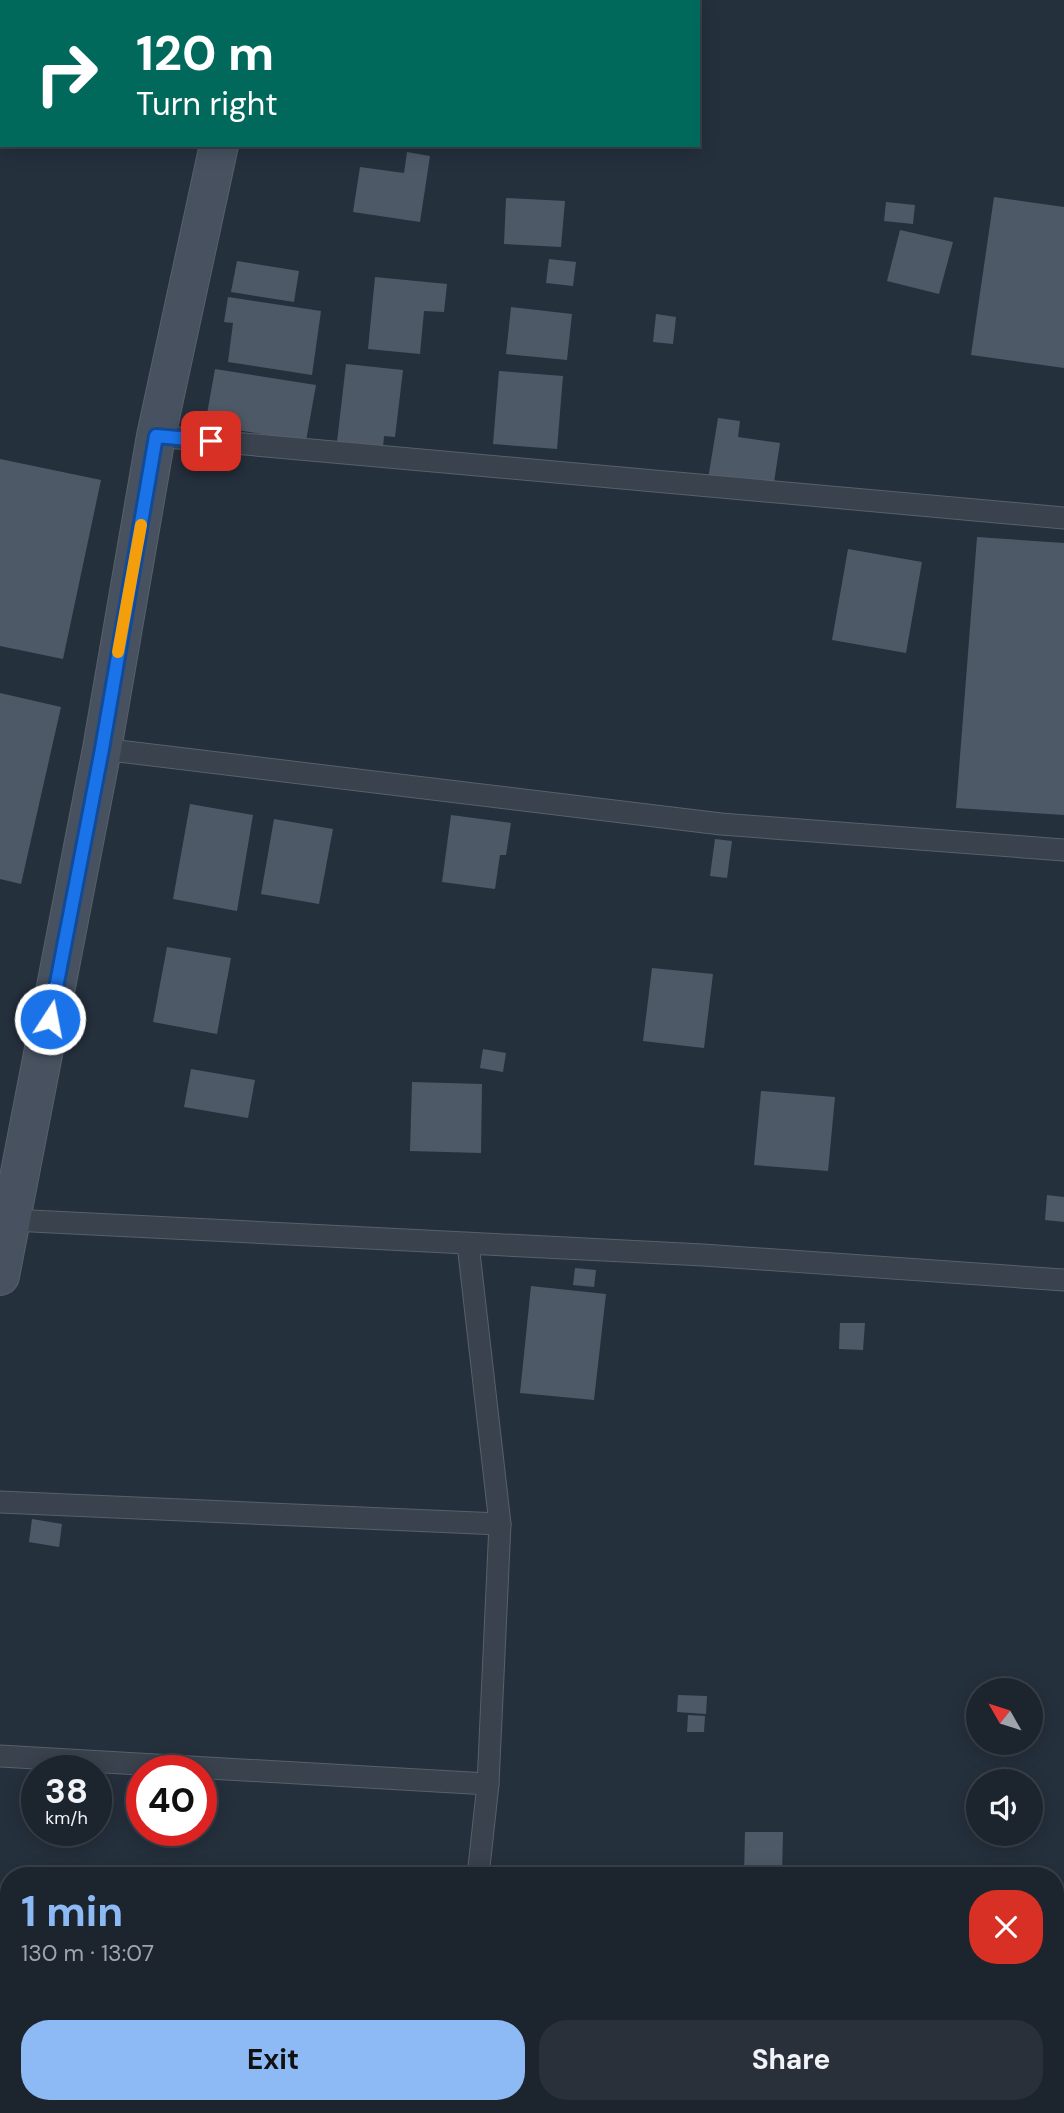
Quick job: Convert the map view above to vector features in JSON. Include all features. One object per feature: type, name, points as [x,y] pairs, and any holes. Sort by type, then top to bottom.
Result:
[{"type":"street","points":[[0,1276],[102,749],[156,436],[219,147]]},
{"type":"lane","points":[[156,436],[1064,518]]},
{"type":"lane","points":[[102,749],[721,824],[1064,850]]},
{"type":"lane","points":[[12,1220],[703,1255],[1064,1280]]},
{"type":"lane","points":[[468,1244],[500,1524],[488,1783],[479,1867]]},
{"type":"lane","points":[[0,1503],[500,1524]]},
{"type":"lane","points":[[0,1756],[488,1783]]},
{"type":"building","points":[[407,152],[430,156],[420,222],[353,212],[360,167],[404,173]]},
{"type":"building","points":[[994,197],[1064,207],[1064,368],[971,355]]},
{"type":"building","points":[[506,198],[565,201],[561,247],[504,244]]},
{"type":"building","points":[[886,202],[915,205],[913,224],[884,221]]},
{"type":"building","points":[[900,230],[953,242],[939,294],[887,281]]},
{"type":"building","points":[[549,259],[576,262],[573,286],[546,283]]},
{"type":"building","points":[[237,261],[299,271],[294,302],[231,292]]},
{"type":"building","points":[[375,277],[447,284],[444,312],[424,311],[420,354],[368,349]]},
{"type":"building","points":[[228,297],[321,311],[312,375],[228,362],[233,323],[224,322]]},
{"type":"building","points":[[511,307],[572,314],[567,360],[506,354]]},
{"type":"building","points":[[656,314],[676,317],[673,344],[653,342]]},
{"type":"building","points":[[346,364],[403,370],[395,437],[384,436],[383,448],[337,442]]},
{"type":"building","points":[[215,369],[316,385],[306,441],[205,425]]},
{"type":"building","points":[[499,371],[563,376],[557,449],[493,444]]},
{"type":"building","points":[[718,418],[740,421],[738,437],[780,443],[773,489],[708,479]]},
{"type":"building","points":[[0,459],[101,480],[63,659],[0,646]]},
{"type":"building","points":[[977,537],[1064,543],[1064,815],[956,808]]},
{"type":"building","points":[[848,549],[922,562],[906,653],[832,640]]},
{"type":"building","points":[[0,693],[61,707],[21,884],[0,879]]},
{"type":"building","points":[[190,804],[253,815],[237,911],[173,899]]},
{"type":"building","points":[[451,815],[511,823],[506,855],[500,855],[495,889],[442,882]]},
{"type":"building","points":[[274,819],[333,829],[319,904],[261,894]]},
{"type":"building","points":[[715,839],[732,841],[727,878],[710,876]]},
{"type":"building","points":[[167,947],[231,958],[217,1034],[153,1022]]},
{"type":"building","points":[[652,968],[713,974],[704,1048],[643,1041]]},
{"type":"building","points":[[483,1049],[506,1053],[503,1072],[480,1068]]},
{"type":"building","points":[[191,1069],[255,1080],[248,1118],[184,1107]]},
{"type":"building","points":[[412,1082],[482,1084],[481,1153],[410,1151]]},
{"type":"building","points":[[761,1091],[835,1097],[828,1171],[754,1165]]},
{"type":"building","points":[[1047,1195],[1064,1197],[1064,1222],[1045,1220]]},
{"type":"building","points":[[575,1268],[596,1270],[594,1287],[573,1285]]},
{"type":"building","points":[[531,1286],[606,1294],[594,1400],[520,1393]]},
{"type":"building","points":[[840,1323],[865,1323],[863,1350],[839,1349]]},
{"type":"building","points":[[32,1519],[62,1524],[59,1547],[29,1542]]},
{"type":"building","points":[[678,1695],[707,1696],[706,1714],[677,1712]]},
{"type":"building","points":[[688,1715],[705,1716],[704,1732],[687,1732]]},
{"type":"building","points":[[745,1832],[783,1832],[782,1867],[744,1867]]},
{"type":"slow traffic","points":[[118,652],[141,525]]},
{"type":"route","points":[[50,1019],[102,749],[156,436],[211,441]]}]
